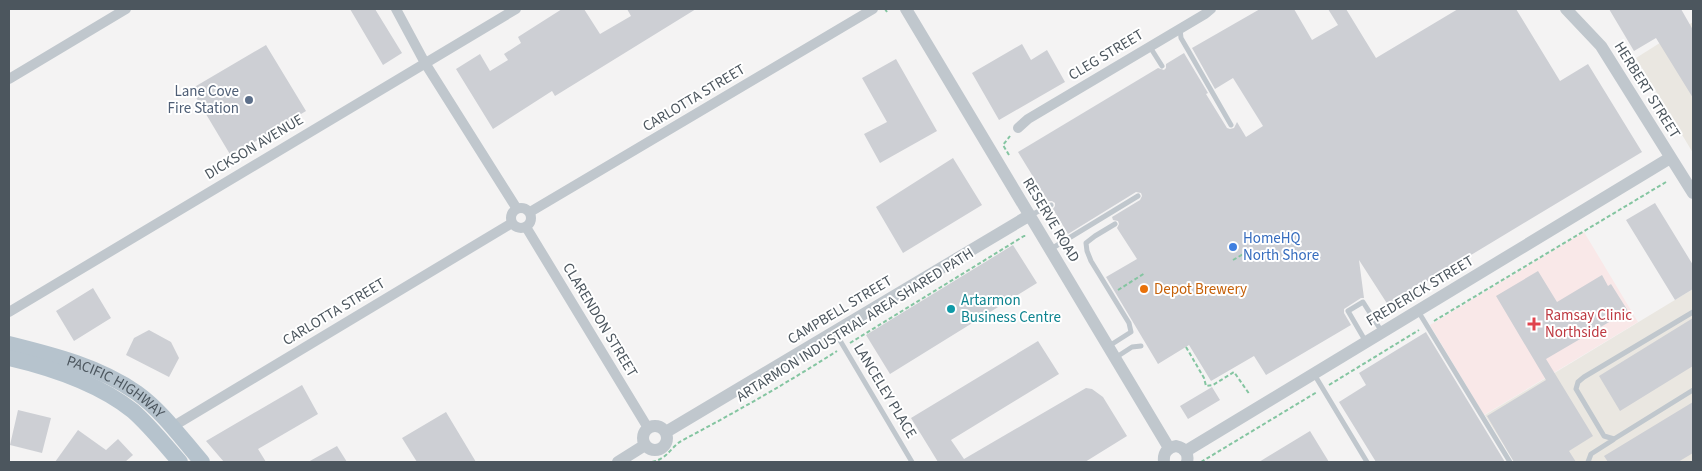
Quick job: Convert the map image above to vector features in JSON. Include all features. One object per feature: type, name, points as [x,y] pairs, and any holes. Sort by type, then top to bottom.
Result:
[{"type":"main road","name":"PACIFIC HIGHWAY","points":[[9,344],[68,359],[109,377],[144,399],[172,427],[202,462]]},
{"type":"main road","name":"PACIFIC HIGHWAY","points":[[9,358],[54,371],[121,402],[150,428],[180,462]]},
{"type":"street","points":[[9,79],[126,9]]},
{"type":"street","points":[[396,9],[425,63],[517,209]]},
{"type":"street","name":"DICKSON AVENUE","points":[[9,312],[516,9]]},
{"type":"street","name":"CARLOTTA STREET","points":[[530,212],[873,9]]},
{"type":"street","name":"RESERVE ROAD","points":[[906,9],[1169,448]]},
{"type":"street","name":"CLEG STREET","points":[[1018,128],[1028,119],[1211,9]]},
{"type":"street","name":"HERBERT STREET","points":[[1566,9],[1601,46],[1693,193]]},
{"type":"street","name":"FREDERICK STREET","points":[[1186,457],[1314,374],[1670,158]]},
{"type":"street","points":[[524,208],[530,212],[532,219],[526,227],[518,228],[512,223],[511,217],[517,209],[524,208]]},
{"type":"street","name":"CAMPBELL STREET","points":[[666,432],[1030,215]]},
{"type":"street","name":"CARLOTTA STREET","points":[[172,427],[512,223]]},
{"type":"street","name":"CLARENDON STREET","points":[[526,227],[648,428]]},
{"type":"street","points":[[660,426],[666,432],[668,436],[666,444],[660,450],[652,450],[645,445],[643,438],[648,428],[660,426]]},
{"type":"street","points":[[618,462],[645,445]]},
{"type":"street","points":[[1164,462],[1164,454],[1169,448],[1176,446],[1186,457]]},
{"type":"lane","points":[[1180,29],[1181,38],[1231,125]]},
{"type":"lane","points":[[1150,47],[1162,66]]},
{"type":"lane","points":[[1050,249],[1138,196]]},
{"type":"lane","points":[[1030,215],[1051,206]]},
{"type":"lane","points":[[1108,347],[1131,332],[1129,323],[1091,261],[1086,243],[1116,224]]},
{"type":"lane","points":[[1366,342],[1348,311],[1363,302],[1382,332]]},
{"type":"lane","points":[[1418,311],[1510,462]]},
{"type":"lane","points":[[1614,439],[1604,436],[1576,389],[1578,382],[1693,312]]},
{"type":"lane","name":"LANCELEY PLACE","points":[[835,332],[912,462]]},
{"type":"lane","points":[[1116,358],[1132,347],[1141,346]]},
{"type":"lane","points":[[1314,374],[1367,462]]},
{"type":"lane","points":[[1588,462],[1591,454],[1693,390]]},
{"type":"path","points":[[1654,189],[1666,182]]},
{"type":"path","name":"ARTARMON INDUSTRIAL AREA SHARED PATH","points":[[652,462],[662,460],[680,442],[769,394],[1017,240],[1028,236],[1031,242]]},
{"type":"path","points":[[1233,260],[1252,249]]},
{"type":"path","points":[[1111,294],[1145,273]]},
{"type":"path","points":[[1186,347],[1204,378],[1206,386],[1213,385],[1234,372],[1250,395]]},
{"type":"shaded area","points":[[1693,22],[1693,153],[1636,58]]},
{"type":"shaded area","name":"Ramsay Clinic Northside","points":[[1584,232],[1638,322],[1484,415],[1430,325]]},
{"type":"shaded area","points":[[1693,289],[1693,462],[1514,462],[1485,415]]},
{"type":"building","points":[[350,9],[375,9],[402,53],[383,65]]},
{"type":"building","points":[[562,9],[584,9],[600,34],[631,16],[627,9],[696,9],[555,96],[552,91],[493,129],[456,69],[480,54],[490,71],[508,60],[504,54],[521,43],[518,37]]},
{"type":"building","points":[[1260,9],[1294,9],[1312,40],[1338,25],[1328,9],[1346,9],[1376,58],[1458,9],[1516,9],[1560,81],[1588,64],[1642,152],[1388,305],[1359,260],[1364,298],[1344,309],[1344,313],[1351,325],[1266,375],[1254,356],[1211,381],[1189,345],[1158,364],[1106,277],[1137,259],[1117,228],[1118,221],[1113,220],[1112,217],[1140,200],[1141,193],[1136,192],[1068,234],[1053,209],[1055,203],[1048,201],[1018,152],[1158,68],[1164,70],[1166,64],[1184,53],[1227,128],[1234,128],[1237,122],[1246,137],[1263,126],[1233,78],[1215,89],[1192,48]]},
{"type":"building","points":[[1609,9],[1681,9],[1693,30],[1693,98],[1656,38],[1634,51]]},
{"type":"building","points":[[1022,44],[1031,60],[1047,50],[1065,82],[999,120],[972,73]]},
{"type":"building","name":"Lane Cove Fire Station","points":[[266,45],[306,111],[231,156],[191,89]]},
{"type":"building","points":[[896,59],[937,131],[880,163],[864,134],[887,122],[862,78]]},
{"type":"building","points":[[953,158],[982,205],[903,253],[876,207]]},
{"type":"building","points":[[1655,203],[1693,265],[1693,289],[1675,300],[1626,220]]},
{"type":"building","name":"Artarmon Business Centre","points":[[1013,245],[1037,283],[890,374],[866,335]]},
{"type":"building","points":[[1538,271],[1557,302],[1602,275],[1608,286],[1611,284],[1628,311],[1546,359],[1593,436],[1569,451],[1576,462],[1514,462],[1487,416],[1546,380],[1496,296]]},
{"type":"building","points":[[93,288],[111,318],[74,341],[56,311]]},
{"type":"building","points":[[1693,318],[1693,366],[1620,411],[1599,376]]},
{"type":"building","points":[[149,330],[171,342],[179,358],[169,377],[126,355],[134,338]]},
{"type":"building","points":[[1426,332],[1505,462],[1376,462],[1339,402],[1366,385],[1359,373]]},
{"type":"building","points":[[1038,341],[1059,374],[951,440],[964,459],[1086,388],[1092,389],[1103,397],[1127,436],[1085,462],[938,462],[911,418]]},
{"type":"building","points":[[302,385],[318,414],[258,449],[266,462],[224,462],[206,441]]},
{"type":"building","points":[[1212,387],[1220,400],[1188,419],[1180,406]]},
{"type":"building","points":[[1693,402],[1693,453],[1678,462],[1608,462],[1604,456]]},
{"type":"building","points":[[18,410],[51,418],[42,453],[10,445]]},
{"type":"building","points":[[446,412],[476,462],[417,462],[402,438]]},
{"type":"building","points":[[78,430],[106,450],[118,439],[133,455],[125,462],[55,462]]},
{"type":"building","points":[[1310,431],[1329,462],[1259,462]]},
{"type":"building","points":[[337,446],[347,462],[308,462]]},
{"type":"place","name":"Lane Cove Fire Station","points":[[249,100]]},
{"type":"place","name":"HomeHQ North Shore","points":[[1233,247]]},
{"type":"place","name":"Depot Brewery","points":[[1144,289]]},
{"type":"place","name":"Artarmon Business Centre","points":[[951,309]]},
{"type":"place","name":"Ramsay Clinic Northside","points":[[1534,324]]}]
